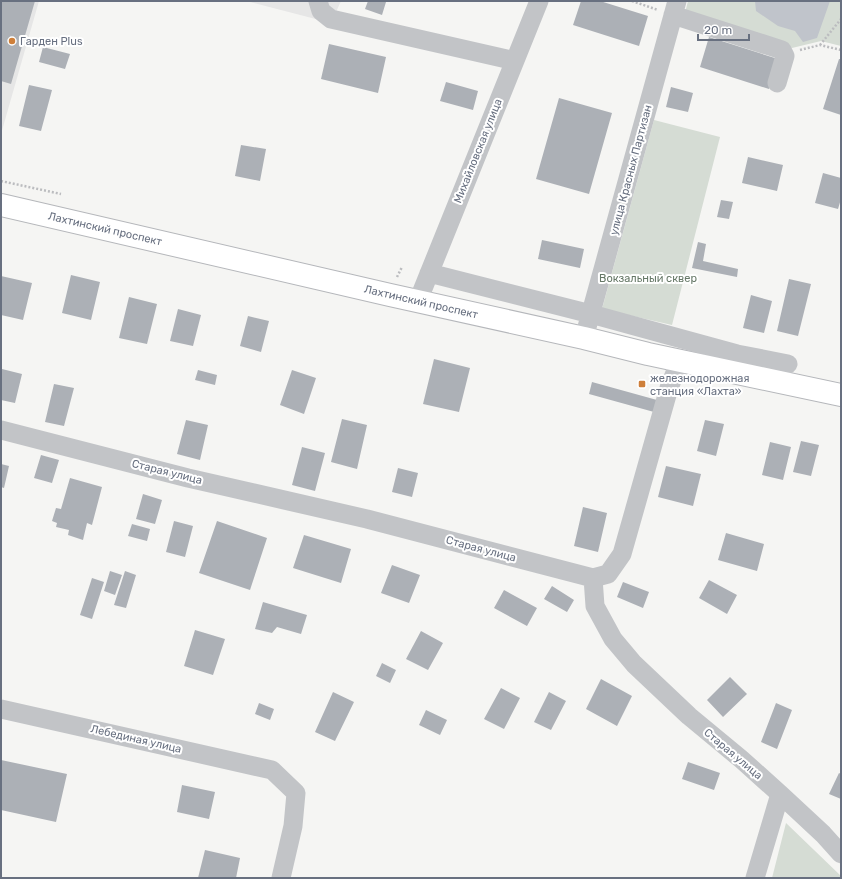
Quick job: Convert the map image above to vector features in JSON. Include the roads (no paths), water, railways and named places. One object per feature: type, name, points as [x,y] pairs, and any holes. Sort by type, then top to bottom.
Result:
[{"type":"main road","name":"Лахтинский проспект","points":[[1,205],[584,338],[648,354],[841,396]]},
{"type":"street","points":[[318,1],[321,11],[332,19],[515,60]]},
{"type":"street","name":"Михайловская улица","points":[[418,301],[539,1]]},
{"type":"street","points":[[675,8],[782,50],[785,56],[777,83]]},
{"type":"street","name":"улица Красных Партизан","points":[[584,338],[675,8]]},
{"type":"street","points":[[429,273],[591,314],[737,354],[788,364]]},
{"type":"street","points":[[593,578],[608,574],[622,554],[669,388],[680,360]]},
{"type":"street","name":"Старая улица","points":[[1,430],[188,478],[367,519],[593,578],[595,606],[613,639],[634,664],[689,716],[741,758],[822,834],[841,854]]},
{"type":"street","name":"Лебединая улица","points":[[1,709],[272,770],[296,793],[293,826],[281,878]]},
{"type":"street","points":[[756,878],[780,794]]},
{"type":"place","name":"Гарден Plus","points":[[12,41]]},
{"type":"place","name":"железнодорожная станция «Лахта»","points":[[642,384]]},
{"type":"park label","name":"Вокзальный сквер","points":[[648,278]]}]
